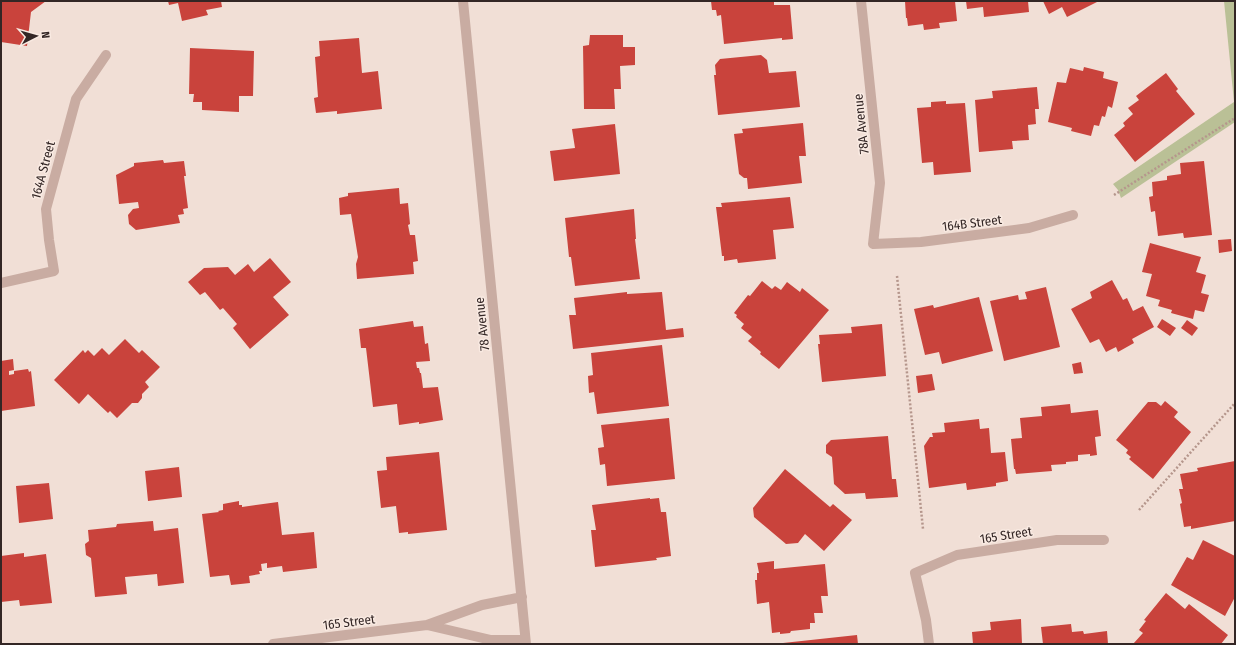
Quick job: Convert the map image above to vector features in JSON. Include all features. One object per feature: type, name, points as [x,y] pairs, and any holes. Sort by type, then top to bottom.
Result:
[{"type":"street","name":"78 Avenue","points":[[463,1],[522,597],[525,642]]},
{"type":"street","name":"78A Avenue","points":[[861,1],[880,183],[873,244]]},
{"type":"street","name":"164A Street","points":[[1,283],[54,271],[46,209],[76,99],[106,55]]},
{"type":"street","name":"164B Street","points":[[873,244],[921,242],[1029,228],[1073,215]]},
{"type":"street","name":"165 Street","points":[[929,644],[926,620],[915,573],[956,556],[1057,540],[1104,540]]},
{"type":"street","name":"165 Street","points":[[273,644],[427,625],[482,605],[522,597]]},
{"type":"street","name":"165 Street","points":[[427,625],[491,640],[525,642]]},
{"type":"path","points":[[1114,195],[1235,118]]},
{"type":"path","points":[[897,276],[923,529]]},
{"type":"path","points":[[1139,510],[1235,403]]},
{"type":"green space","points":[[1224,1],[1235,1],[1235,122],[1121,198],[1118,190],[1113,184],[1234,102]]},
{"type":"building","points":[[1,1],[46,1],[31,12],[27,46],[1,42]]},
{"type":"building","points":[[168,1],[221,1],[222,7],[206,10],[208,15],[182,21],[178,3],[169,5]]},
{"type":"building","points":[[711,1],[774,1],[774,5],[790,5],[793,39],[782,40],[782,38],[724,44],[721,15],[717,16],[716,10],[712,10]]},
{"type":"building","points":[[905,1],[955,1],[957,21],[939,23],[940,28],[924,30],[923,24],[908,26]]},
{"type":"building","points":[[966,1],[1028,1],[1029,12],[984,17],[983,7],[967,9]]},
{"type":"building","points":[[1043,1],[1099,1],[1067,17],[1062,7],[1049,14]]},
{"type":"building","points":[[590,35],[623,35],[623,47],[635,47],[635,65],[620,66],[621,89],[614,89],[615,109],[584,109],[583,46],[589,45]]},
{"type":"building","points":[[359,38],[362,73],[378,71],[382,109],[337,114],[337,111],[316,113],[314,98],[318,97],[315,57],[320,56],[319,41]]},
{"type":"building","points":[[190,48],[254,51],[253,96],[239,96],[239,112],[202,110],[202,102],[193,102],[194,94],[189,94]]},
{"type":"building","points":[[761,55],[767,60],[769,73],[796,71],[800,107],[718,115],[714,75],[716,75],[715,65],[720,59]]},
{"type":"building","points":[[1084,67],[1104,72],[1103,78],[1118,82],[1112,108],[1108,106],[1105,117],[1102,116],[1099,126],[1094,125],[1091,136],[1071,131],[1072,128],[1048,122],[1057,82],[1066,83],[1070,68],[1083,71]]},
{"type":"building","points":[[1166,73],[1178,89],[1176,91],[1195,114],[1135,162],[1114,135],[1125,126],[1123,123],[1133,114],[1128,108],[1139,100],[1136,96]]},
{"type":"building","points":[[1037,87],[1039,109],[1035,109],[1036,124],[1028,125],[1029,140],[1012,141],[1013,149],[979,152],[975,100],[993,98],[992,91]]},
{"type":"building","points":[[946,101],[946,104],[965,103],[971,172],[934,175],[933,162],[922,163],[917,108],[931,107],[931,102]]},
{"type":"building","points":[[803,123],[806,156],[799,156],[802,183],[748,189],[747,178],[744,178],[739,174],[734,134],[743,133],[742,129]]},
{"type":"building","points":[[615,124],[620,174],[554,181],[550,151],[575,148],[572,129]]},
{"type":"building","points":[[163,160],[164,163],[184,161],[186,176],[184,176],[188,208],[183,209],[184,214],[178,215],[180,223],[136,230],[129,224],[128,215],[133,209],[139,208],[138,202],[119,204],[116,175],[134,166],[134,163]]},
{"type":"building","points":[[1204,161],[1212,235],[1184,238],[1183,233],[1158,236],[1155,211],[1151,212],[1149,197],[1153,196],[1152,182],[1167,180],[1167,176],[1181,174],[1180,163]]},
{"type":"building","points":[[399,188],[400,204],[408,203],[410,224],[408,225],[410,235],[415,235],[418,261],[413,262],[414,274],[357,279],[356,264],[358,257],[351,214],[340,215],[339,198],[348,196],[348,193]]},
{"type":"building","points":[[790,197],[794,228],[773,230],[776,259],[738,263],[737,259],[724,261],[724,256],[722,256],[716,207],[722,207],[721,203]]},
{"type":"building","points":[[634,209],[635,239],[640,279],[575,286],[571,257],[569,257],[565,218]]},
{"type":"building","points":[[1231,239],[1232,251],[1219,253],[1218,240]]},
{"type":"building","points":[[1150,243],[1201,257],[1196,272],[1206,275],[1201,293],[1209,295],[1204,312],[1195,310],[1193,319],[1171,313],[1172,310],[1158,306],[1160,300],[1146,296],[1152,274],[1142,272]]},
{"type":"building","points":[[270,258],[291,282],[273,297],[289,315],[250,349],[233,328],[237,324],[223,308],[220,310],[205,292],[200,295],[188,282],[204,268],[228,267],[235,275],[248,264],[254,272]]},
{"type":"building","points":[[1112,280],[1123,300],[1127,298],[1133,311],[1143,306],[1154,327],[1132,339],[1134,343],[1118,352],[1116,347],[1106,352],[1099,339],[1090,343],[1071,309],[1092,298],[1090,292]]},
{"type":"building","points":[[762,281],[772,289],[775,286],[781,290],[787,282],[800,292],[802,288],[829,310],[779,369],[760,354],[761,352],[748,341],[752,337],[741,328],[744,324],[736,317],[737,315],[734,313],[748,295],[750,296]]},
{"type":"building","points":[[1046,287],[1060,347],[1004,361],[990,301],[1018,295],[1019,300],[1027,299],[1025,292]]},
{"type":"building","points":[[627,292],[627,294],[662,292],[666,330],[683,328],[684,337],[573,349],[569,315],[576,315],[574,298]]},
{"type":"building","points":[[979,297],[993,351],[942,364],[939,352],[925,355],[914,309],[933,305],[934,308]]},
{"type":"building","points":[[1162,319],[1176,328],[1170,336],[1157,327]]},
{"type":"building","points":[[1187,320],[1198,328],[1192,336],[1181,328]]},
{"type":"building","points":[[413,321],[414,327],[423,326],[425,344],[428,343],[430,361],[416,362],[417,368],[419,368],[421,373],[423,388],[438,387],[443,420],[419,424],[419,422],[399,425],[397,404],[373,407],[366,348],[361,348],[359,329]]},
{"type":"building","points":[[882,324],[886,376],[822,382],[818,344],[820,344],[819,335],[852,333],[851,327]]},
{"type":"building","points":[[125,339],[139,353],[142,350],[160,367],[145,382],[149,387],[142,394],[142,398],[138,403],[132,403],[117,418],[110,411],[108,413],[88,394],[79,404],[54,380],[83,350],[85,353],[88,350],[94,356],[102,348],[109,355]]},
{"type":"building","points":[[662,345],[669,406],[597,414],[594,392],[589,393],[588,376],[593,375],[591,353]]},
{"type":"building","points":[[13,359],[14,370],[9,371],[9,375],[14,374],[14,371],[28,369],[29,372],[31,371],[35,406],[1,411],[1,361]]},
{"type":"building","points":[[1081,362],[1083,373],[1074,374],[1072,364]]},
{"type":"building","points":[[932,374],[935,390],[918,393],[916,376]]},
{"type":"building","points":[[1165,401],[1178,412],[1174,417],[1191,432],[1153,479],[1129,459],[1131,457],[1126,453],[1128,450],[1116,440],[1148,402],[1156,402],[1161,406]]},
{"type":"building","points":[[1070,404],[1071,413],[1098,410],[1101,436],[1095,437],[1097,455],[1078,455],[1078,461],[1066,462],[1066,464],[1051,465],[1052,471],[1016,474],[1014,469],[1011,439],[1022,438],[1020,418],[1042,416],[1041,407]]},
{"type":"building","points":[[669,418],[675,479],[607,486],[605,464],[600,465],[598,448],[604,447],[601,425]]},
{"type":"building","points":[[979,419],[980,429],[989,428],[991,453],[1005,452],[1008,481],[996,483],[996,486],[967,490],[966,483],[929,488],[924,446],[930,437],[933,437],[932,433],[945,432],[944,423]]},
{"type":"building","points":[[888,436],[892,479],[896,479],[898,497],[866,499],[865,493],[845,494],[834,484],[832,457],[826,453],[826,445],[831,440]]},
{"type":"building","points":[[439,452],[447,530],[408,534],[408,532],[399,533],[396,506],[381,508],[377,471],[387,470],[386,457]]},
{"type":"building","points":[[1235,461],[1235,521],[1191,529],[1191,526],[1184,527],[1180,504],[1182,503],[1179,489],[1183,489],[1180,474],[1198,471],[1197,468]]},
{"type":"building","points":[[179,467],[182,497],[148,501],[145,471]]},
{"type":"building","points":[[785,469],[830,507],[833,504],[852,520],[824,551],[805,534],[798,543],[786,544],[754,517],[753,508]]},
{"type":"building","points":[[49,483],[53,519],[19,523],[16,486]]},
{"type":"building","points":[[659,498],[661,512],[666,512],[671,556],[656,558],[657,560],[595,567],[591,530],[596,530],[592,505]]},
{"type":"building","points":[[239,501],[239,505],[242,505],[242,507],[278,502],[282,535],[314,532],[317,568],[283,572],[282,566],[267,568],[267,563],[261,564],[262,571],[259,571],[260,574],[249,576],[250,583],[231,585],[229,575],[210,577],[202,514],[219,512],[218,511],[223,510],[223,504]]},
{"type":"building","points":[[153,521],[154,531],[178,528],[184,583],[158,586],[157,574],[125,577],[127,594],[95,597],[91,558],[86,555],[85,544],[89,541],[88,530],[116,527],[117,524]]},
{"type":"building","points":[[1203,540],[1235,556],[1235,597],[1225,616],[1171,585],[1187,557],[1193,560]]},
{"type":"building","points":[[24,553],[24,557],[46,554],[52,603],[20,606],[19,600],[1,602],[1,556]]},
{"type":"building","points":[[774,561],[774,569],[825,564],[828,596],[821,596],[823,613],[814,613],[815,623],[810,623],[810,629],[791,631],[790,633],[772,633],[769,602],[757,604],[755,580],[757,580],[757,573],[759,573],[757,563]]},
{"type":"building","points":[[1166,593],[1185,609],[1189,604],[1228,635],[1221,644],[1133,644],[1143,633],[1139,630],[1146,621],[1144,620]]},
{"type":"building","points":[[1021,619],[1022,644],[973,644],[972,632],[991,630],[990,622]]},
{"type":"building","points":[[1071,624],[1072,632],[1083,631],[1084,634],[1107,631],[1108,644],[1043,644],[1041,627]]},
{"type":"building","points":[[857,635],[858,644],[783,644],[783,643]]}]
